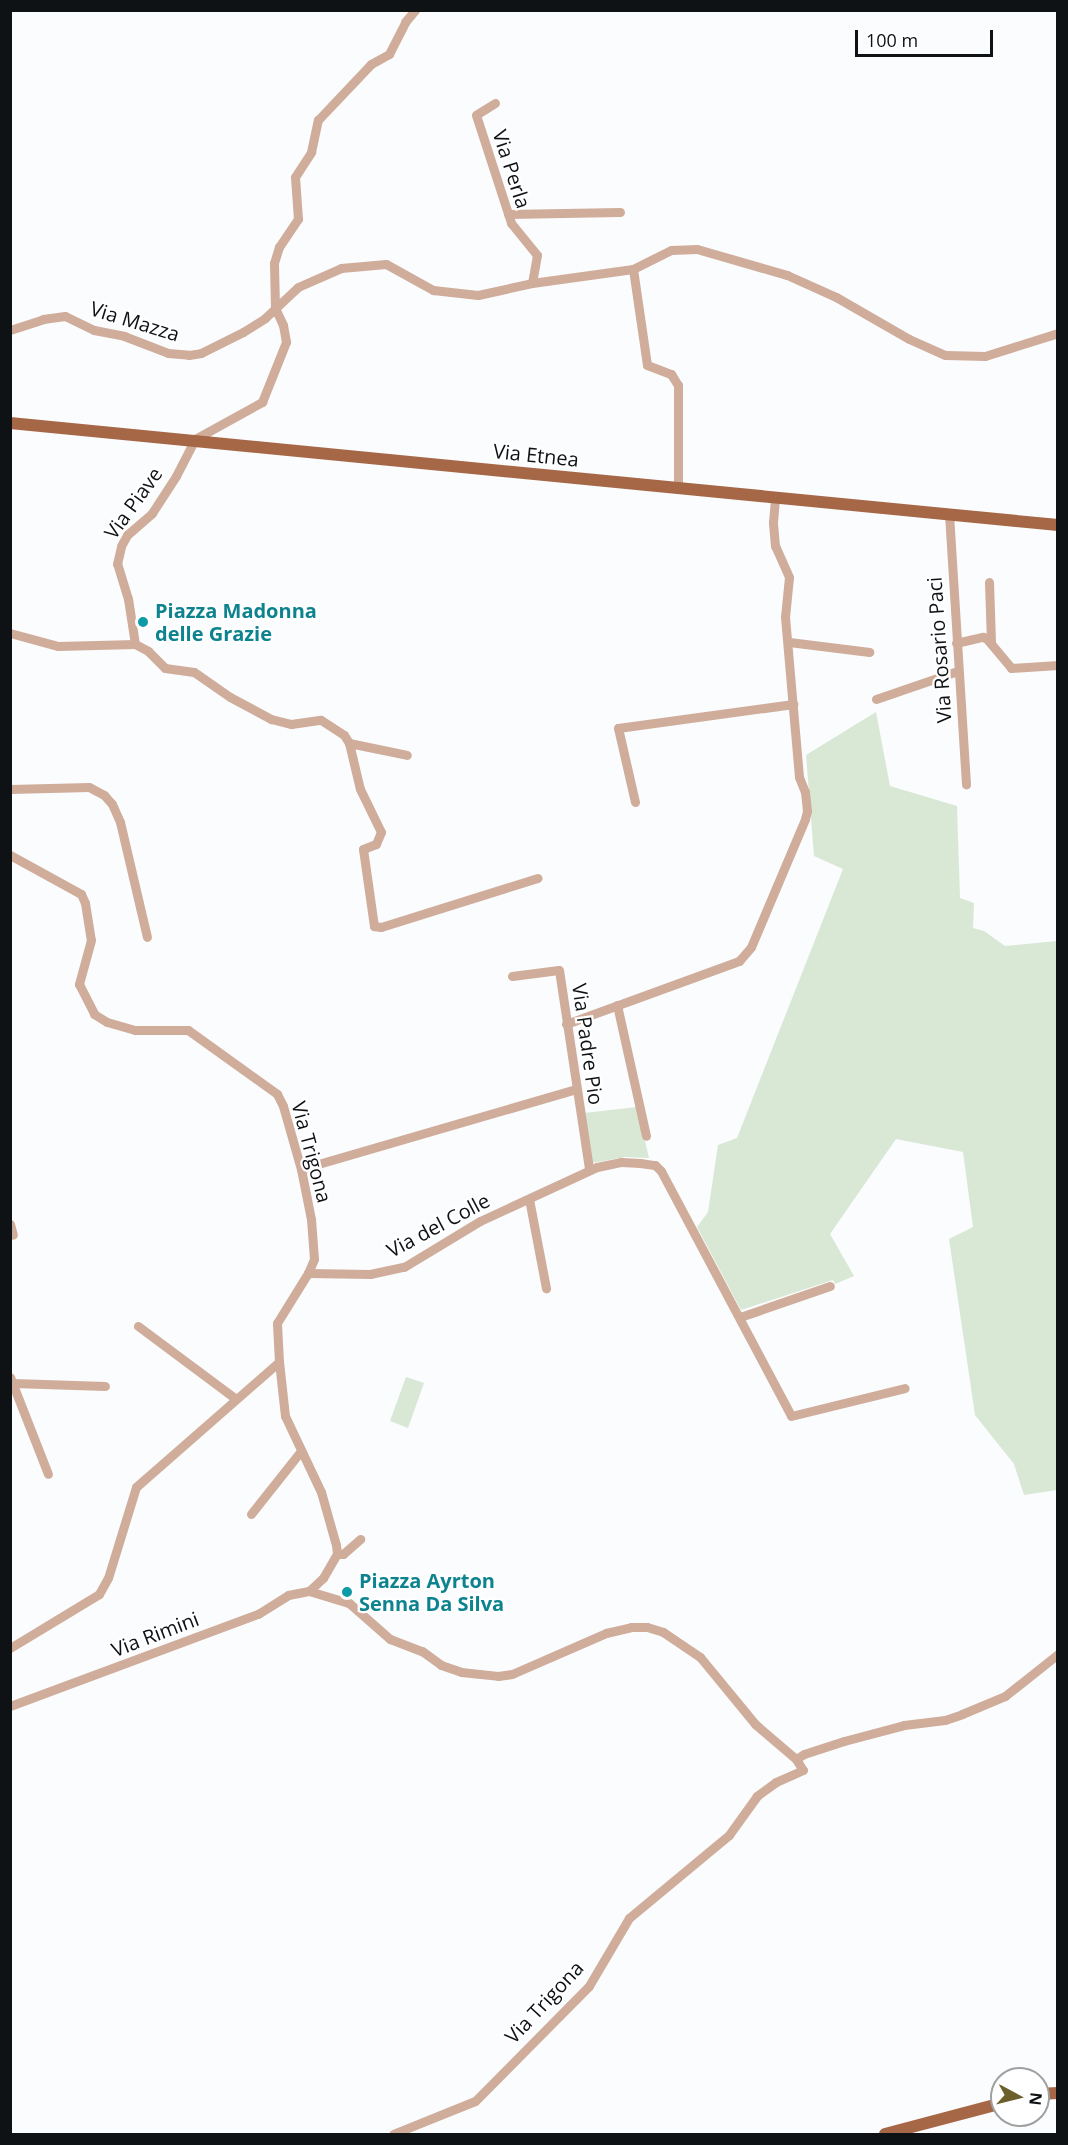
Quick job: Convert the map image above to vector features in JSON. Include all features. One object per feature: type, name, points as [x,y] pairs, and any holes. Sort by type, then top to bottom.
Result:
[{"type":"main road","name":"Via Etnea","points":[[10,423],[195,439],[678,489],[1058,525]]},
{"type":"main road","points":[[885,2134],[990,2106]]},
{"type":"street","points":[[195,439],[262,402],[286,342],[283,325],[275,308],[274,263],[279,247],[298,219],[295,177],[311,152],[318,120],[370,64],[389,54],[405,22],[415,10]]},
{"type":"street","name":"Via Perla","points":[[495,103],[476,115],[508,214],[537,255],[532,283]]},
{"type":"street","points":[[508,214],[620,212]]},
{"type":"street","points":[[678,489],[678,385],[671,374],[647,365],[633,269],[661,254],[676,249],[697,249],[733,257],[788,275],[836,297],[909,339],[945,355],[985,356],[1058,333]]},
{"type":"street","name":"Via Mazza","points":[[12,326],[65,316],[94,330],[124,336],[168,353],[189,355],[201,353],[243,332],[298,287],[316,277],[341,268],[386,264],[433,290],[466,296],[532,283],[633,269]]},
{"type":"street","name":"Via Piave","points":[[135,644],[128,599],[117,564],[118,554],[127,535],[152,513],[176,476],[195,439]]},
{"type":"street","points":[[566,1024],[739,961],[751,947],[807,811],[805,792],[799,777],[789,642],[785,617],[789,577],[775,546],[773,522],[775,497]]},
{"type":"street","name":"Via Rosario Paci","points":[[949,514],[966,784]]},
{"type":"street","points":[[989,582],[991,643]]},
{"type":"street","points":[[10,633],[58,646],[135,644],[148,651],[165,668],[194,672],[230,697],[271,719],[291,724],[321,720],[337,728],[349,743],[360,789],[381,832],[381,837],[376,844],[363,849],[374,926],[381,927],[537,878]]},
{"type":"street","points":[[956,643],[983,637],[991,643],[1006,666],[1011,668],[1058,665]]},
{"type":"street","points":[[789,642],[869,652]]},
{"type":"street","points":[[876,699],[958,671]]},
{"type":"street","points":[[635,802],[618,728],[793,704]]},
{"type":"street","points":[[349,743],[407,755]]},
{"type":"street","points":[[10,789],[89,787],[104,795],[112,804],[120,822],[147,937]]},
{"type":"street","name":"Via Trigona","points":[[10,855],[81,894],[85,903],[90,940],[79,984],[94,1014],[107,1022],[135,1030],[188,1030],[277,1094],[283,1106],[301,1169],[314,1245],[314,1259],[308,1273]]},
{"type":"street","name":"Via Padre Pio","points":[[512,975],[559,970],[589,1169]]},
{"type":"street","points":[[617,1005],[646,1136]]},
{"type":"street","points":[[301,1169],[577,1089]]},
{"type":"street","name":"Via del Colle","points":[[308,1273],[370,1274],[404,1267],[480,1221],[589,1169],[621,1162],[655,1165],[661,1171],[791,1416],[905,1388]]},
{"type":"street","points":[[529,1199],[546,1288]]},
{"type":"street","points":[[10,1224],[14,1235]]},
{"type":"street","points":[[308,1273],[277,1323],[285,1416],[321,1492],[337,1554],[323,1578],[309,1591]]},
{"type":"street","points":[[740,1317],[830,1286]]},
{"type":"street","points":[[138,1326],[236,1399]]},
{"type":"street","points":[[10,1648],[99,1594],[108,1578],[136,1487],[279,1362]]},
{"type":"street","points":[[48,1474],[12,1380],[105,1386]]},
{"type":"street","points":[[251,1514],[302,1451]]},
{"type":"street","points":[[337,1554],[343,1554],[360,1539]]},
{"type":"street","points":[[309,1591],[349,1603],[390,1639],[422,1651],[441,1665],[461,1672],[498,1676],[512,1674],[606,1633],[631,1627],[646,1627],[663,1632],[699,1658],[755,1724],[796,1759],[844,1740],[904,1725],[945,1720],[962,1714],[1005,1696],[1058,1654]]},
{"type":"street","name":"Via Rimini","points":[[10,1706],[258,1614],[288,1595],[309,1591]]},
{"type":"street","name":"Via Trigona","points":[[393,2134],[475,2101],[589,1986],[629,1918],[729,1835],[757,1796],[776,1782],[803,1770],[796,1759]]},
{"type":"green space","points":[[876,712],[890,786],[957,806],[960,898],[974,903],[973,928],[984,931],[1005,946],[1057,941],[1057,1490],[1024,1495],[1014,1464],[975,1415],[949,1239],[973,1227],[963,1152],[896,1139],[830,1234],[854,1276],[835,1284],[833,1280],[741,1310],[697,1227],[708,1212],[718,1145],[737,1138],[843,869],[814,856],[806,755]]},
{"type":"green space","points":[[637,1107],[649,1158],[625,1157],[592,1163],[584,1113]]},
{"type":"green space","points":[[406,1377],[424,1383],[408,1428],[390,1421]]},
{"type":"place","name":"Piazza Madonna delle Grazie","points":[[143,622]]},
{"type":"place","name":"Piazza Ayrton Senna Da Silva","points":[[347,1592]]}]
